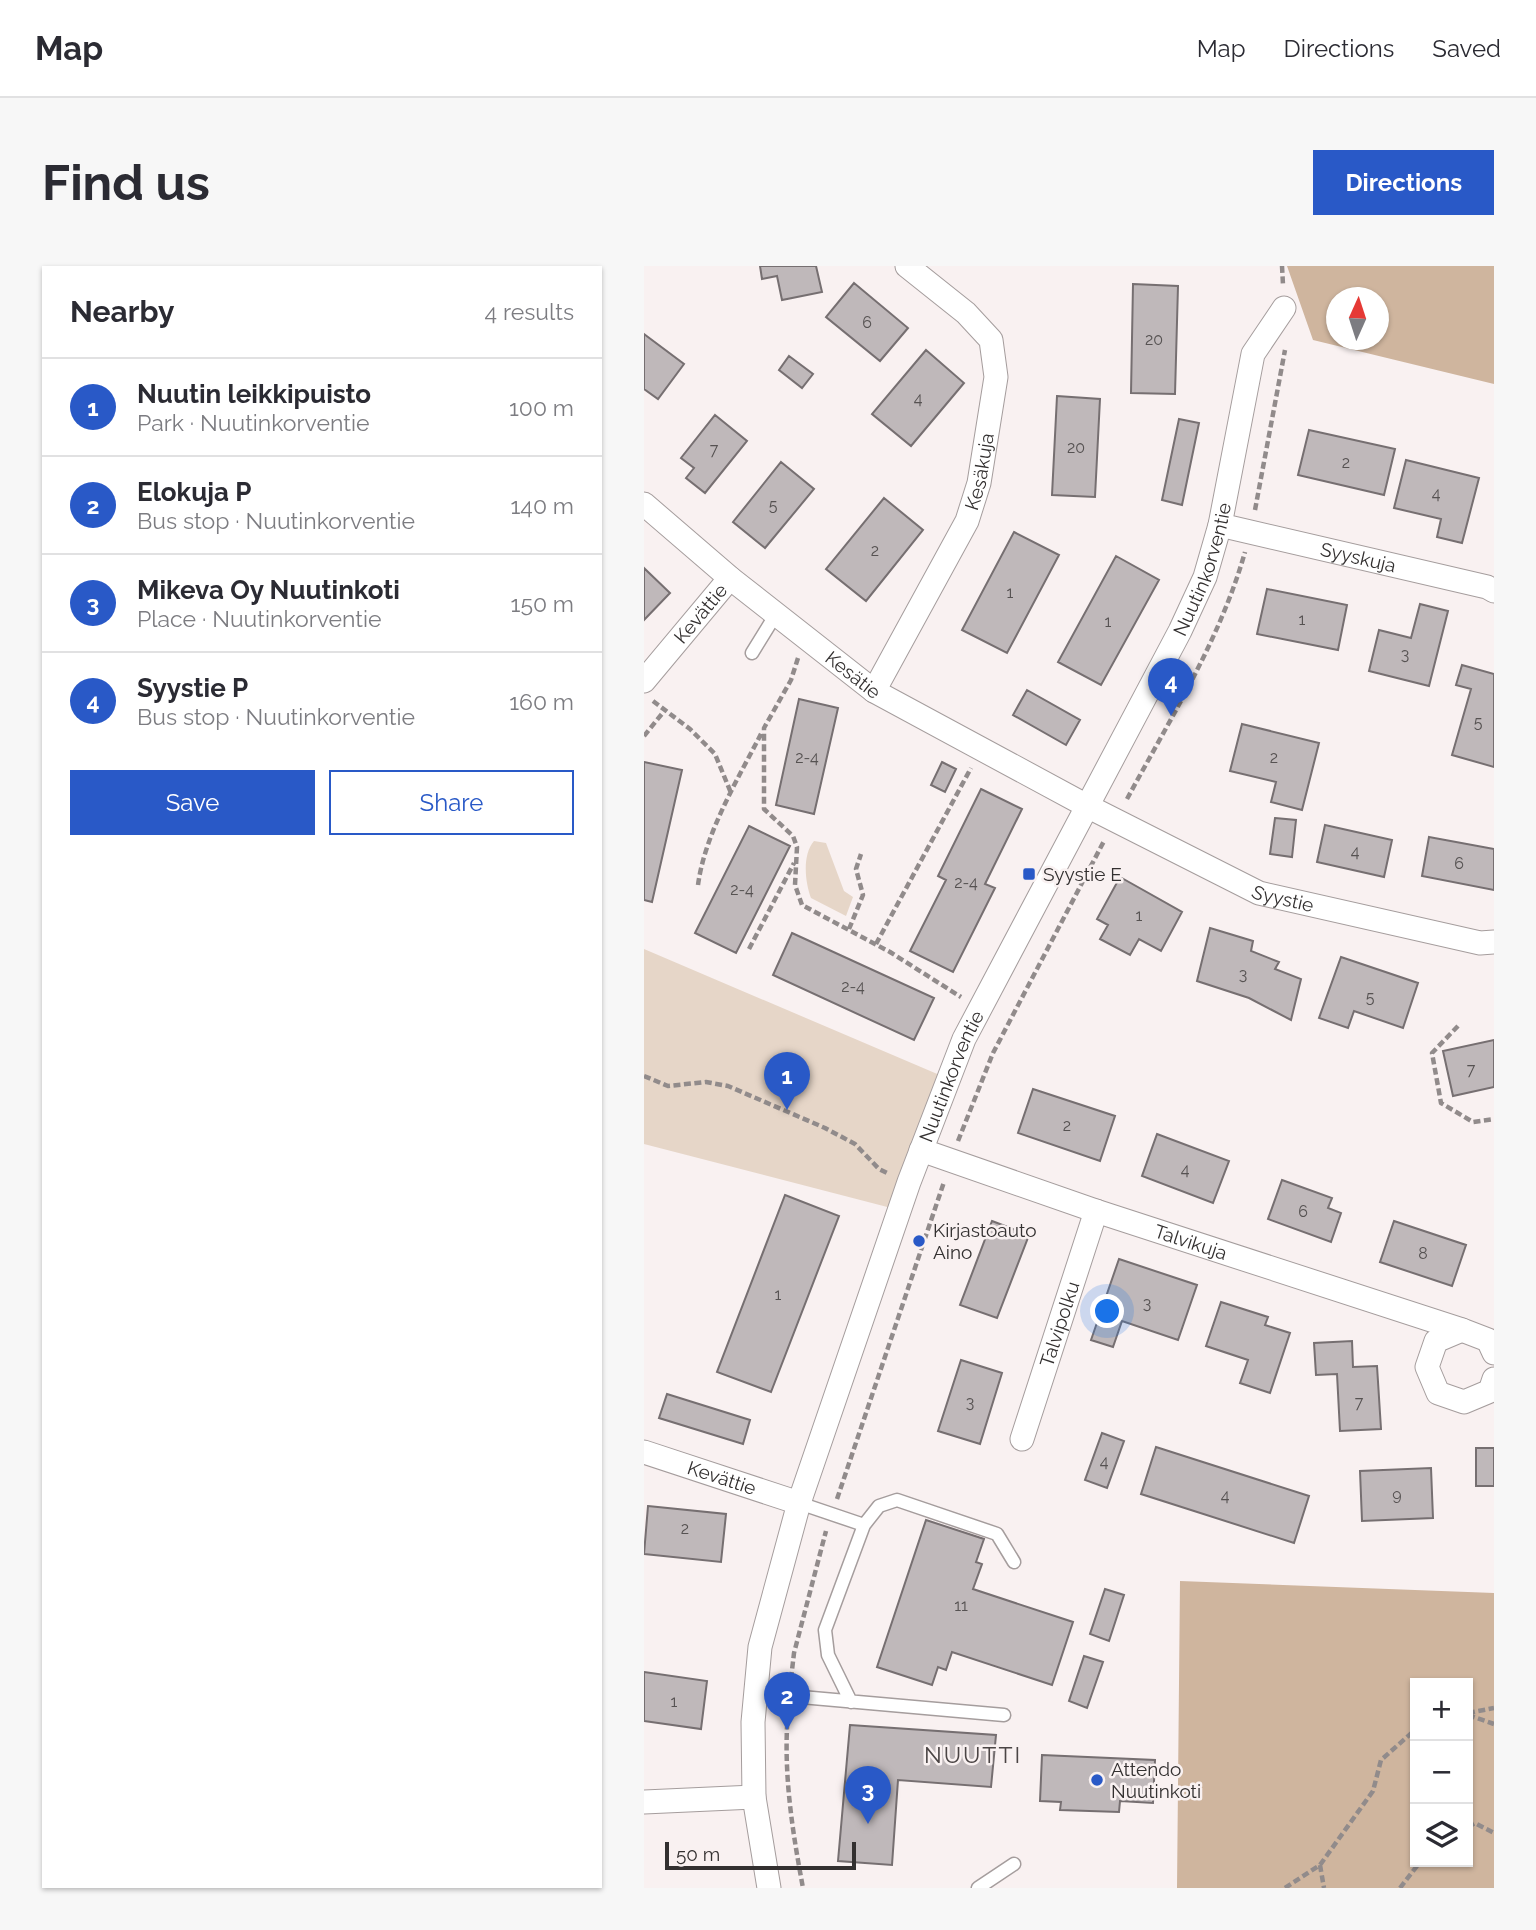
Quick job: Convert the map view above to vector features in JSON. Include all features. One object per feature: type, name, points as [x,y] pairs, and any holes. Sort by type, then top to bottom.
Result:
[{"type":"street","name":"Kesäkuja","points":[[874,691],[967,521],[979,483],[996,377],[991,340],[966,313],[907,266]]},
{"type":"street","name":"Nuutinkorventie","points":[[769,1888],[754,1797],[753,1722],[760,1647],[799,1503],[920,1150],[964,1039],[1180,631],[1205,577],[1220,525],[1253,354],[1284,308]]},
{"type":"street","name":"Kesätie","points":[[644,504],[730,578],[874,691],[1087,806]]},
{"type":"street","name":"Syyskuja","points":[[1220,525],[1487,587],[1494,591]]},
{"type":"street","name":"Kevättie","points":[[644,681],[730,578]]},
{"type":"street","name":"Syystie","points":[[1087,806],[1259,893],[1480,943],[1494,943]]},
{"type":"street","name":"Talvikuja","points":[[920,1150],[1096,1211],[1462,1330],[1488,1340],[1494,1353]]},
{"type":"street","name":"Talvipolku","points":[[1023,1439],[1096,1211]]},
{"type":"street","points":[[1462,1330],[1436,1341],[1427,1367],[1438,1393],[1464,1402],[1490,1391],[1494,1379]]},
{"type":"street","name":"Kevättie","points":[[644,1452],[799,1503]]},
{"type":"street","points":[[644,1802],[754,1797]]},
{"type":"lane","points":[[752,653],[776,614]]},
{"type":"lane","points":[[851,1702],[828,1655],[825,1630],[864,1525],[878,1506],[897,1500],[997,1534],[1014,1562]]},
{"type":"lane","points":[[799,1503],[864,1525]]},
{"type":"lane","points":[[756,1691],[1004,1716]]},
{"type":"lane","points":[[978,1888],[1014,1864]]},
{"type":"path","points":[[803,1888],[789,1813],[787,1730],[794,1654],[831,1514],[950,1162],[993,1053],[1211,642],[1235,587],[1251,532],[1285,351],[1284,308]]},
{"type":"path","points":[[698,886],[701,865],[731,793],[791,680],[806,637]]},
{"type":"path","points":[[644,694],[716,754],[731,793]]},
{"type":"path","points":[[644,736],[665,710]]},
{"type":"path","points":[[764,728],[764,809],[793,836],[797,847],[795,885],[802,905],[876,944],[979,1009]]},
{"type":"path","points":[[876,944],[981,749]]},
{"type":"path","points":[[849,929],[863,895],[856,869],[861,854]]},
{"type":"path","points":[[749,949],[796,859]]},
{"type":"path","points":[[1458,1026],[1432,1053],[1441,1103],[1473,1122],[1494,1119]]},
{"type":"path","points":[[644,1076],[668,1086],[706,1082],[728,1086],[825,1128],[855,1144],[879,1169],[909,1182]]},
{"type":"path","points":[[1473,1713],[1494,1708]]},
{"type":"path","points":[[1473,1716],[1494,1724]]},
{"type":"path","points":[[1285,1888],[1320,1865],[1373,1791],[1381,1760],[1410,1734]]},
{"type":"path","points":[[1473,1824],[1494,1833]]},
{"type":"path","points":[[1320,1865],[1324,1888]]},
{"type":"path","points":[[1400,1888],[1416,1867]]},
{"type":"shaded area","points":[[1287,266],[1494,266],[1494,384],[1354,350],[1389,350],[1389,287],[1326,287],[1326,343],[1313,340]]},
{"type":"shaded area","points":[[814,841],[826,843],[844,891],[853,897],[846,916],[811,898],[806,869],[810,847]]},
{"type":"shaded area","points":[[644,949],[942,1076],[895,1209],[644,1144]]},
{"type":"shaded area","points":[[1180,1581],[1494,1593],[1494,1888],[1177,1888]]},
{"type":"building","points":[[760,266],[816,266],[822,292],[782,300],[777,276],[762,279]]},
{"type":"building","points":[[854,283],[908,328],[880,361],[826,317]]},
{"type":"building","points":[[1133,284],[1178,286],[1175,394],[1131,393]]},
{"type":"building","points":[[644,334],[684,364],[658,399],[644,389]]},
{"type":"building","points":[[926,350],[964,383],[911,446],[872,414]]},
{"type":"building","points":[[789,356],[813,374],[802,388],[779,370]]},
{"type":"building","points":[[1057,396],[1100,399],[1095,497],[1052,495]]},
{"type":"building","points":[[715,415],[747,441],[705,493],[686,478],[694,468],[681,458]]},
{"type":"building","points":[[1179,419],[1199,423],[1182,505],[1162,500]]},
{"type":"building","points":[[1309,430],[1395,449],[1384,495],[1298,475]]},
{"type":"building","points":[[1406,460],[1479,478],[1462,543],[1437,537],[1441,519],[1394,508]]},
{"type":"building","points":[[781,462],[814,489],[765,548],[733,522]]},
{"type":"building","points":[[884,498],[923,530],[866,601],[826,569]]},
{"type":"building","points":[[1014,532],[1059,555],[1007,653],[962,630]]},
{"type":"building","points":[[1116,556],[1159,580],[1101,685],[1058,662]]},
{"type":"building","points":[[644,568],[670,593],[644,620]]},
{"type":"building","points":[[1267,589],[1347,605],[1338,650],[1257,634]]},
{"type":"building","points":[[1420,604],[1448,611],[1429,686],[1369,671],[1379,630],[1411,638]]},
{"type":"building","points":[[1462,665],[1494,674],[1494,767],[1452,755],[1471,689],[1456,685]]},
{"type":"building","points":[[1027,690],[1080,720],[1066,745],[1013,715]]},
{"type":"building","points":[[799,699],[838,708],[814,814],[776,805]]},
{"type":"building","points":[[1242,724],[1319,743],[1302,810],[1271,802],[1276,782],[1230,771]]},
{"type":"building","points":[[644,762],[682,770],[652,902],[644,900]]},
{"type":"building","points":[[942,762],[956,769],[945,792],[931,785]]},
{"type":"building","points":[[981,789],[1022,809],[985,884],[995,888],[953,972],[910,951],[946,880],[938,876]]},
{"type":"building","points":[[1275,818],[1296,820],[1292,857],[1270,854]]},
{"type":"building","points":[[1325,825],[1392,840],[1384,877],[1317,862]]},
{"type":"building","points":[[749,826],[790,846],[736,953],[695,933]]},
{"type":"building","points":[[1429,837],[1494,849],[1494,890],[1422,876]]},
{"type":"building","points":[[1120,877],[1182,912],[1161,951],[1139,939],[1130,955],[1100,939],[1108,925],[1097,919]]},
{"type":"building","points":[[1210,928],[1253,941],[1251,951],[1279,962],[1275,969],[1301,979],[1291,1020],[1249,998],[1197,981]]},
{"type":"building","points":[[792,933],[934,998],[914,1040],[773,975]]},
{"type":"building","points":[[1341,957],[1418,983],[1403,1028],[1354,1011],[1348,1028],[1319,1018]]},
{"type":"building","points":[[1494,1040],[1494,1087],[1453,1096],[1443,1051]]},
{"type":"building","points":[[1033,1089],[1115,1116],[1100,1161],[1018,1133]]},
{"type":"building","points":[[1157,1134],[1229,1161],[1213,1203],[1142,1176]]},
{"type":"building","points":[[1282,1180],[1332,1198],[1328,1208],[1341,1213],[1331,1242],[1268,1219]]},
{"type":"building","points":[[785,1195],[839,1216],[771,1392],[717,1372]]},
{"type":"building","points":[[992,1221],[1029,1235],[997,1318],[960,1305]]},
{"type":"building","points":[[1394,1221],[1466,1245],[1452,1286],[1380,1262]]},
{"type":"building","points":[[1119,1259],[1197,1285],[1178,1340],[1122,1321],[1113,1347],[1091,1340]]},
{"type":"building","points":[[1221,1302],[1268,1317],[1265,1325],[1290,1333],[1270,1393],[1240,1383],[1248,1360],[1206,1346]]},
{"type":"building","points":[[1352,1341],[1353,1367],[1377,1366],[1381,1429],[1340,1431],[1337,1374],[1316,1375],[1314,1343]]},
{"type":"building","points":[[961,1360],[1002,1373],[980,1444],[938,1431]]},
{"type":"building","points":[[667,1394],[750,1420],[743,1444],[659,1418]]},
{"type":"building","points":[[1102,1433],[1124,1441],[1107,1488],[1085,1480]]},
{"type":"building","points":[[1156,1447],[1309,1496],[1294,1543],[1141,1494]]},
{"type":"building","points":[[1476,1448],[1494,1448],[1494,1486],[1476,1486]]},
{"type":"building","points":[[1431,1468],[1433,1518],[1362,1521],[1360,1471]]},
{"type":"building","points":[[648,1506],[726,1514],[721,1562],[644,1554]]},
{"type":"building","points":[[926,1520],[984,1539],[976,1562],[982,1564],[973,1589],[1073,1622],[1052,1685],[952,1652],[946,1670],[938,1667],[932,1685],[877,1667]]},
{"type":"building","points":[[1105,1589],[1124,1595],[1109,1641],[1090,1634]]},
{"type":"building","points":[[1084,1656],[1103,1662],[1087,1708],[1069,1701]]},
{"type":"building","points":[[644,1672],[707,1681],[701,1729],[644,1721]]},
{"type":"building","points":[[850,1725],[996,1735],[991,1787],[898,1780],[892,1865],[838,1861]]},
{"type":"building","name":"Attendo Nuutinkoti","points":[[1042,1755],[1155,1760],[1153,1803],[1120,1801],[1119,1812],[1060,1810],[1061,1802],[1040,1801]]},
{"type":"place","name":"Syystie P","points":[[1171,716]]},
{"type":"place","name":"Syystie E","points":[[1029,874]]},
{"type":"place","name":"Nuutin leikkipuisto","points":[[787,1110]]},
{"type":"place","name":"Kirjastoauto Aino","points":[[919,1241]]},
{"type":"place","name":"Elokuja P","points":[[787,1730]]},
{"type":"place","name":"Attendo Nuutinkoti","points":[[1097,1780]]},
{"type":"place","name":"Mikeva Oy Nuutinkoti","points":[[868,1824]]},
{"type":"district","name":"NUUTTI","points":[[973,1754]]}]
